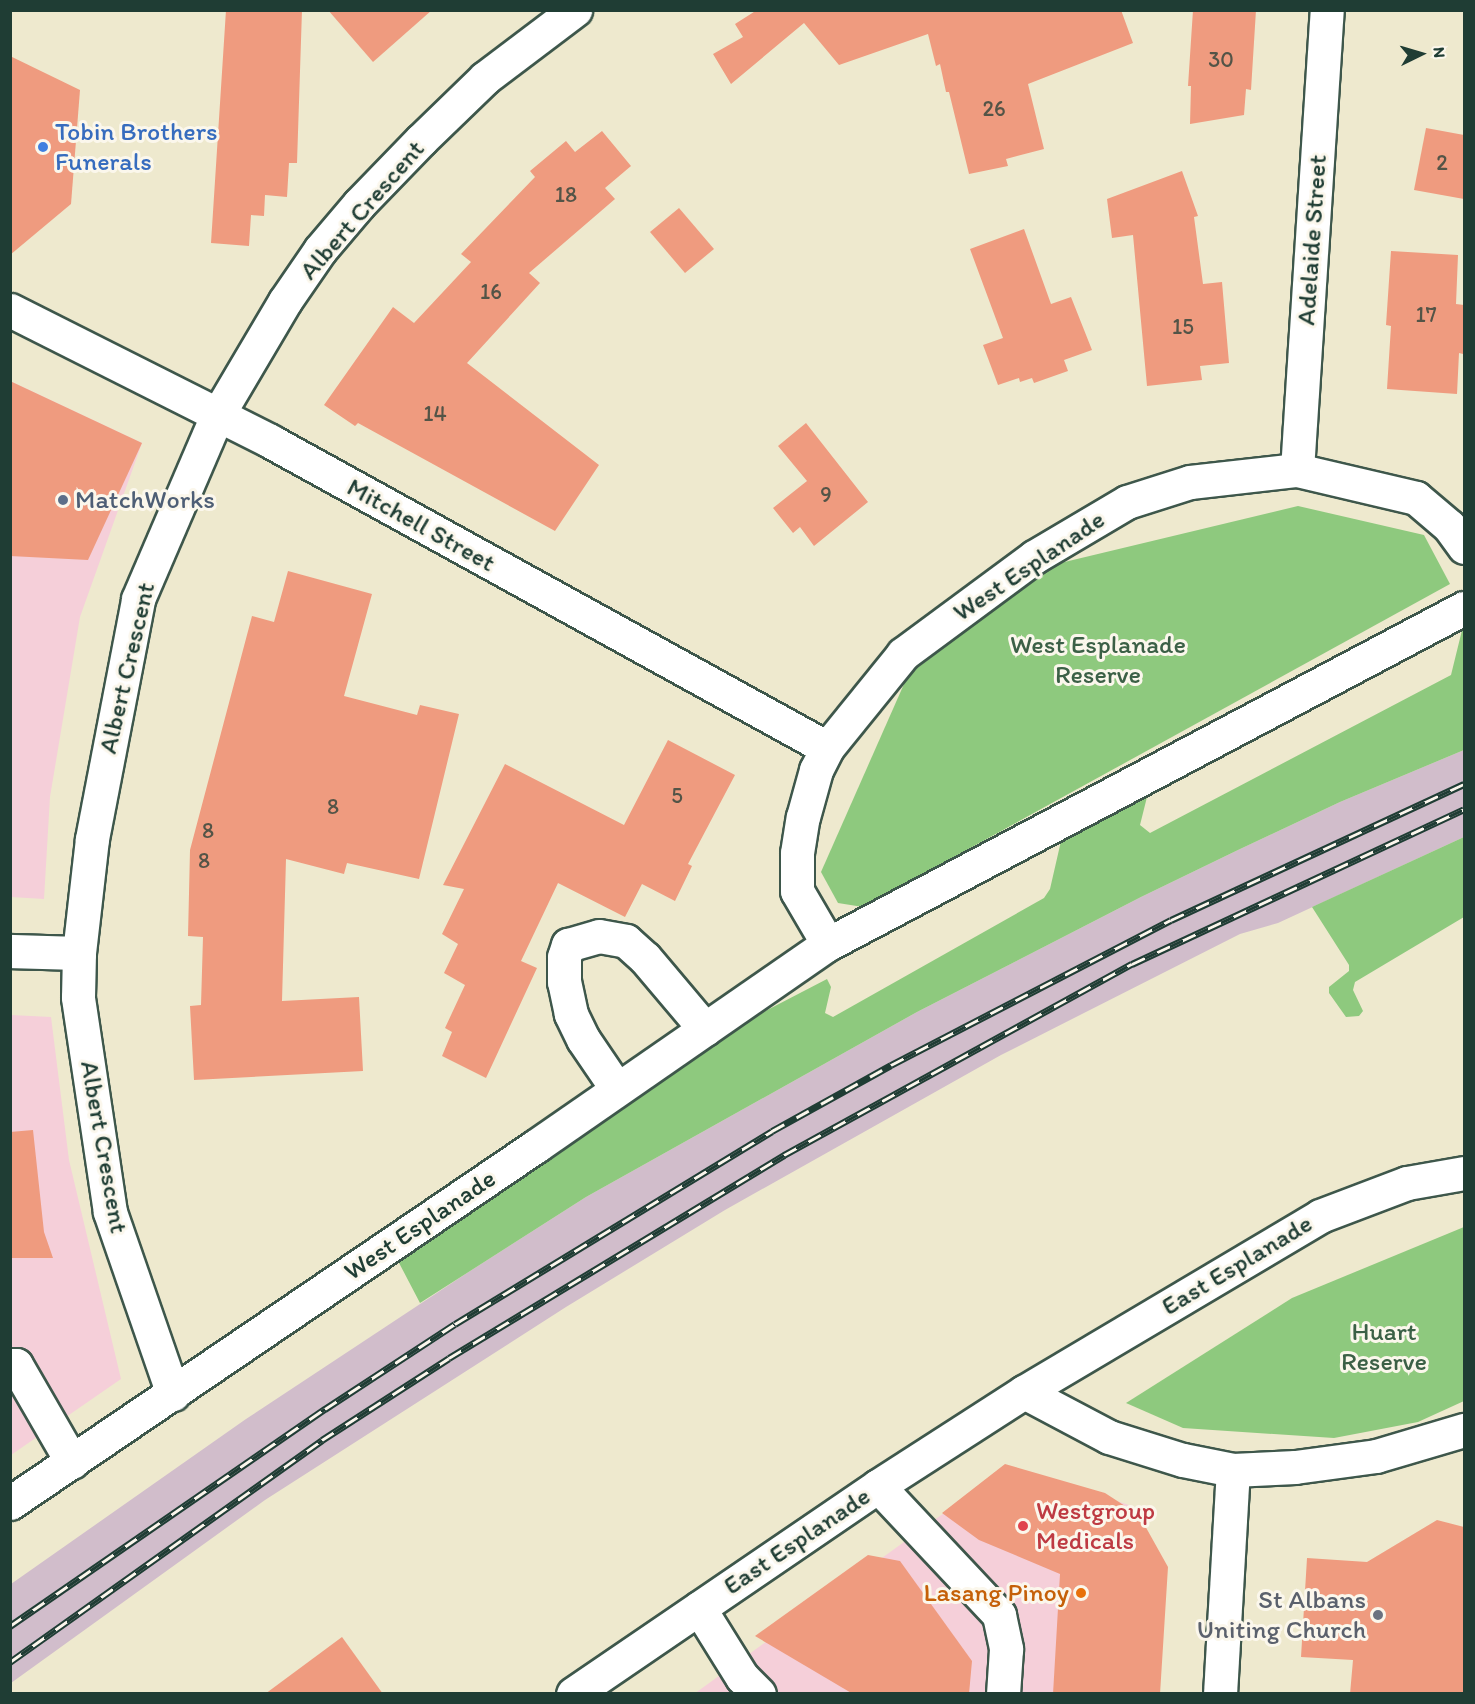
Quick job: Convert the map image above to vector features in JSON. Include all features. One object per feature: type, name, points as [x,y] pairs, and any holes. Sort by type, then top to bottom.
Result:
[{"type":"street","name":"Albert Crescent","points":[[173,1394],[110,1212],[78,997],[79,953],[94,828],[138,599],[217,416],[285,301],[320,250],[359,204],[485,78],[575,10]]},
{"type":"street","name":"Adelaide Street","points":[[1297,470],[1327,10]]},
{"type":"street","name":"Mitchell Street","points":[[10,310],[280,447],[827,748]]},
{"type":"street","name":"West Esplanade","points":[[828,944],[797,891],[797,853],[802,817],[816,770],[827,748],[903,654],[1034,557],[1127,502],[1190,482],[1297,470],[1416,498],[1449,526],[1464,548]]},
{"type":"street","name":"West Esplanade","points":[[10,1503],[173,1394],[828,944],[1464,608]]},
{"type":"street","points":[[617,1089],[583,1039],[571,1014],[564,982],[564,957],[568,945],[599,936],[626,941],[645,958],[705,1029]]},
{"type":"street","points":[[10,951],[79,953]]},
{"type":"street","name":"East Esplanade","points":[[573,1694],[879,1486],[1024,1392],[1320,1216],[1407,1183],[1464,1173]]},
{"type":"street","points":[[10,1365],[16,1365],[72,1462]]},
{"type":"street","points":[[1024,1392],[1109,1437],[1183,1460],[1233,1470],[1295,1467],[1377,1455],[1464,1430]]},
{"type":"street","points":[[1221,1694],[1233,1470]]},
{"type":"street","points":[[879,1486],[999,1615],[1006,1649],[1003,1694]]},
{"type":"street","points":[[699,1608],[742,1677],[759,1694]]},
{"type":"shaded area","points":[[10,381],[142,443],[80,617],[50,797],[44,899],[11,897]]},
{"type":"shaded area","points":[[1464,750],[1464,837],[1278,923],[1240,934],[1001,1055],[725,1210],[566,1307],[265,1500],[11,1683],[11,1584],[246,1419],[467,1273],[586,1197],[917,1012],[1238,850],[1340,802]]},
{"type":"shaded area","points":[[11,1015],[51,1017],[69,1160],[121,1379],[11,1455]]},
{"type":"shaded area","points":[[1009,1466],[1132,1506],[1164,1563],[1155,1693],[694,1694]]},
{"type":"green space","name":"West Esplanade Reserve","points":[[1298,506],[1424,535],[1450,584],[863,907],[838,903],[821,872],[908,675],[1052,565]]},
{"type":"green space","points":[[1464,622],[1464,750],[1340,802],[1238,850],[917,1012],[586,1197],[420,1303],[397,1259],[488,1194],[750,1019],[827,979],[831,987],[825,1013],[833,1017],[1044,898],[1050,889],[1061,841],[1148,793],[1140,825],[1150,833],[1451,675]]},
{"type":"green space","points":[[1464,837],[1464,917],[1355,982],[1353,990],[1363,1011],[1359,1016],[1346,1017],[1329,993],[1329,987],[1349,971],[1349,965],[1312,907]]},
{"type":"green space","name":"Huart Reserve","points":[[1464,1227],[1464,1401],[1418,1422],[1334,1438],[1183,1428],[1126,1403],[1292,1298]]},
{"type":"building","points":[[226,10],[302,10],[297,163],[289,163],[287,197],[265,195],[264,216],[251,215],[249,246],[211,243]]},
{"type":"building","points":[[328,10],[432,10],[373,62]]},
{"type":"building","points":[[757,10],[1121,10],[1133,43],[1028,84],[1044,149],[1006,159],[1008,166],[969,174],[949,92],[946,92],[940,64],[936,66],[928,34],[839,65],[804,23],[731,84],[713,54],[743,37],[735,24]]},
{"type":"building","points":[[1193,10],[1256,10],[1251,90],[1246,89],[1244,115],[1190,124],[1191,86],[1188,86]]},
{"type":"building","name":"Tobin Brothers Funerals","points":[[10,56],[80,90],[71,204],[10,255]]},
{"type":"building","points":[[1426,128],[1464,135],[1464,199],[1414,190]]},
{"type":"building","points":[[602,131],[631,166],[605,188],[615,199],[529,273],[540,283],[467,363],[599,465],[555,531],[358,423],[355,426],[324,405],[393,307],[414,323],[471,262],[461,254],[535,177],[530,171],[566,141],[575,152]]},
{"type":"building","points":[[1182,171],[1198,216],[1194,217],[1203,284],[1222,282],[1229,363],[1200,366],[1202,380],[1147,386],[1133,235],[1112,238],[1107,199]]},
{"type":"building","points":[[679,208],[714,249],[685,273],[650,232]]},
{"type":"building","points":[[1024,229],[1051,304],[1071,297],[1092,350],[1064,360],[1068,371],[1034,383],[1032,378],[1020,382],[1019,378],[998,385],[983,345],[1003,338],[970,249]]},
{"type":"building","points":[[1391,251],[1458,255],[1456,304],[1464,305],[1464,330],[1463,354],[1459,353],[1457,394],[1387,389],[1391,326],[1386,325]]},
{"type":"building","name":"MatchWorks","points":[[10,381],[142,443],[88,560],[10,556]]},
{"type":"building","points":[[806,423],[868,502],[814,546],[800,527],[793,533],[773,508],[807,481],[778,446]]},
{"type":"building","points":[[288,571],[372,594],[344,696],[417,715],[420,705],[459,714],[419,879],[347,863],[344,874],[286,859],[282,1001],[359,997],[363,1071],[194,1080],[190,1006],[201,1005],[203,937],[188,936],[190,850],[252,616],[274,622]]},
{"type":"building","points":[[668,740],[735,775],[688,864],[692,866],[675,901],[642,884],[625,917],[558,883],[521,961],[537,968],[486,1078],[442,1056],[452,1032],[445,1028],[465,985],[444,973],[458,944],[442,934],[464,889],[443,885],[505,764],[624,825]]},
{"type":"building","points":[[33,1130],[44,1232],[53,1258],[10,1258],[10,1132]]},
{"type":"building","points":[[1005,1464],[1105,1493],[1139,1515],[1168,1567],[1160,1694],[1053,1694],[1060,1574],[979,1540],[942,1513]]},
{"type":"building","name":"St Albans Uniting Church","points":[[1437,1520],[1464,1527],[1464,1694],[1350,1694],[1353,1660],[1301,1657],[1307,1558],[1367,1562]]},
{"type":"building","points":[[868,1555],[900,1561],[972,1661],[969,1694],[853,1694],[755,1636]]},
{"type":"building","points":[[342,1637],[383,1694],[265,1694]]},
{"type":"railway","points":[[10,1626],[325,1409],[455,1324],[772,1131],[891,1065],[1171,920],[1464,784]]},
{"type":"railway","points":[[10,1662],[322,1440],[449,1358],[784,1155],[1132,964],[1464,809]]},
{"type":"place","name":"Tobin Brothers Funerals","points":[[43,147]]},
{"type":"place","name":"MatchWorks","points":[[63,500]]},
{"type":"place","name":"Westgroup Medicals","points":[[1023,1526]]},
{"type":"place","name":"Lasang Pinoy","points":[[1081,1593]]},
{"type":"place","name":"St Albans Uniting Church","points":[[1378,1615]]}]
